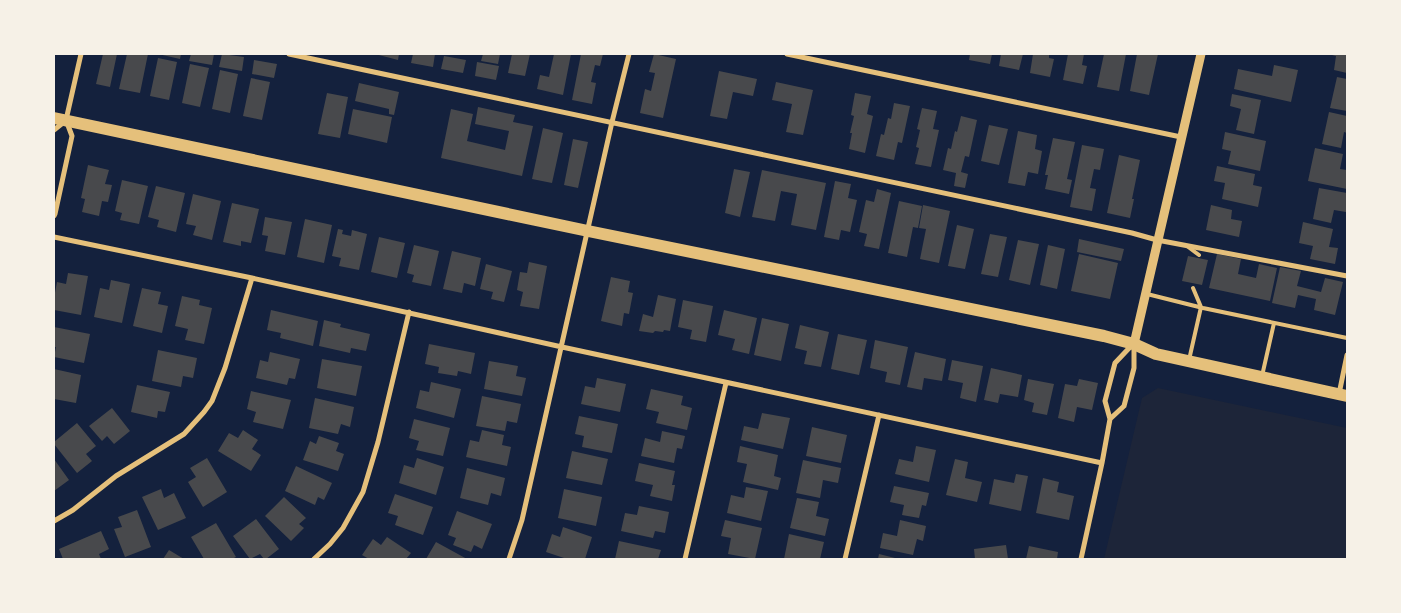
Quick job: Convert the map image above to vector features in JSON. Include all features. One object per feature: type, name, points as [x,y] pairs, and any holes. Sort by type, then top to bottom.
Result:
[{"type":"main road","points":[[60,119],[588,231],[1094,334],[1134,344],[1156,354],[1188,362],[1343,395]]},
{"type":"street","points":[[54,130],[60,119],[81,54]]},
{"type":"street","points":[[289,54],[1157,240],[1347,276]]},
{"type":"street","points":[[509,559],[522,520],[629,54]]},
{"type":"street","points":[[787,54],[1181,137]]},
{"type":"street","points":[[1110,419],[1124,406],[1134,368],[1134,344],[1142,305],[1200,54]]},
{"type":"street","points":[[54,216],[72,136],[60,119]]},
{"type":"street","points":[[54,237],[252,278],[726,383],[1102,463]]},
{"type":"street","points":[[54,520],[73,510],[116,476],[184,434],[204,412],[212,401],[225,368],[252,278]]},
{"type":"street","points":[[314,559],[343,528],[363,492],[378,442],[409,312]]},
{"type":"street","points":[[1081,559],[1110,419],[1105,401],[1115,363],[1134,344]]},
{"type":"street","points":[[1343,395],[1347,355]]},
{"type":"street","points":[[686,559],[726,383]]},
{"type":"street","points":[[845,559],[879,415]]},
{"type":"lane","points":[[1186,246],[1199,255]]},
{"type":"lane","points":[[1188,362],[1201,307],[1193,288]]},
{"type":"lane","points":[[1145,294],[1347,338]]},
{"type":"lane","points":[[1262,378],[1274,322]]},
{"type":"shaded area","points":[[1158,388],[1347,428],[1347,559],[1104,559],[1142,398]]},
{"type":"building","points":[[103,54],[117,54],[110,87],[96,84]]},
{"type":"building","points":[[127,54],[148,54],[140,93],[119,89]]},
{"type":"building","points":[[158,54],[181,54],[180,59]]},
{"type":"building","points":[[191,54],[214,54],[212,65],[189,61]]},
{"type":"building","points":[[222,54],[244,57],[242,71],[219,67]]},
{"type":"building","points":[[375,54],[399,54],[398,60]]},
{"type":"building","points":[[413,54],[435,54],[433,67],[411,63]]},
{"type":"building","points":[[483,54],[500,54],[498,64],[481,61]]},
{"type":"building","points":[[512,54],[530,54],[525,76],[508,73]]},
{"type":"building","points":[[554,54],[571,54],[563,95],[537,89],[540,75],[549,77]]},
{"type":"building","points":[[581,54],[603,54],[600,66],[595,65],[591,82],[596,83],[592,104],[572,100]]},
{"type":"building","points":[[654,54],[676,59],[663,118],[640,113],[645,89],[651,91],[655,73],[649,72]]},
{"type":"building","points":[[970,54],[992,54],[990,64],[969,60]]},
{"type":"building","points":[[1001,54],[1023,54],[1019,70],[999,66]]},
{"type":"building","points":[[1033,54],[1049,54],[1049,58],[1054,59],[1050,77],[1030,73]]},
{"type":"building","points":[[1068,54],[1084,54],[1082,65],[1087,66],[1083,84],[1063,80]]},
{"type":"building","points":[[1104,54],[1126,54],[1119,91],[1097,87]]},
{"type":"building","points":[[1137,54],[1158,54],[1149,95],[1130,91]]},
{"type":"building","points":[[1328,54],[1347,54],[1347,73],[1334,70],[1336,56]]},
{"type":"building","points":[[444,56],[466,60],[463,73],[441,69]]},
{"type":"building","points":[[158,58],[177,62],[169,100],[150,96]]},
{"type":"building","points":[[254,60],[277,64],[274,78],[252,74]]},
{"type":"building","points":[[477,62],[499,66],[496,80],[475,76]]},
{"type":"building","points":[[190,64],[209,68],[200,107],[182,103]]},
{"type":"building","points":[[1274,65],[1298,70],[1291,102],[1234,89],[1238,69],[1272,76]]},
{"type":"building","points":[[220,70],[238,74],[230,113],[212,109]]},
{"type":"building","points":[[719,71],[757,79],[753,96],[733,92],[727,119],[710,116]]},
{"type":"building","points":[[1337,77],[1347,79],[1347,111],[1330,108]]},
{"type":"building","points":[[251,78],[270,82],[262,120],[243,116]]},
{"type":"building","points":[[776,82],[813,90],[803,135],[786,132],[792,104],[772,100]]},
{"type":"building","points":[[359,83],[399,92],[394,115],[389,114],[389,109],[355,101]]},
{"type":"building","points":[[327,93],[348,97],[340,138],[318,134]]},
{"type":"building","points":[[855,93],[871,96],[867,114],[873,116],[865,153],[849,149],[854,116],[851,115]]},
{"type":"building","points":[[1232,94],[1261,100],[1254,134],[1236,130],[1241,109],[1230,106]]},
{"type":"building","points":[[894,103],[910,106],[902,143],[898,142],[894,160],[876,156],[881,134],[884,135],[888,118],[891,119]]},
{"type":"building","points":[[478,107],[515,115],[513,122],[533,126],[522,176],[441,158],[451,109],[473,114],[467,141],[505,150],[509,131],[475,124]]},
{"type":"building","points":[[922,108],[937,111],[933,129],[939,130],[931,167],[915,164],[919,148],[916,147],[920,130],[917,129]]},
{"type":"building","points":[[353,109],[392,117],[387,143],[348,134]]},
{"type":"building","points":[[1329,112],[1347,116],[1347,133],[1344,132],[1341,148],[1322,144]]},
{"type":"building","points":[[961,116],[977,120],[969,157],[965,156],[961,172],[968,174],[965,188],[954,186],[956,173],[943,170],[948,148],[951,149]]},
{"type":"building","points":[[989,125],[1008,129],[999,165],[981,161]]},
{"type":"building","points":[[543,128],[563,133],[552,183],[532,179]]},
{"type":"building","points":[[1018,131],[1037,135],[1035,149],[1042,151],[1038,174],[1028,172],[1025,186],[1008,183]]},
{"type":"building","points":[[1225,132],[1266,141],[1260,171],[1228,164],[1231,151],[1222,149]]},
{"type":"building","points":[[1053,138],[1075,142],[1067,179],[1072,180],[1069,194],[1045,189],[1048,175],[1045,175]]},
{"type":"building","points":[[573,139],[588,142],[578,188],[564,185]]},
{"type":"building","points":[[1082,145],[1104,149],[1100,170],[1094,169],[1090,188],[1096,189],[1092,211],[1070,207]]},
{"type":"building","points":[[1315,148],[1343,154],[1340,169],[1347,170],[1347,189],[1308,181]]},
{"type":"building","points":[[1119,155],[1140,160],[1130,218],[1107,213]]},
{"type":"building","points":[[88,165],[109,170],[105,184],[112,185],[108,202],[102,201],[99,216],[82,212],[85,199],[81,198]]},
{"type":"building","points":[[1217,166],[1255,174],[1253,185],[1262,187],[1258,207],[1222,199],[1225,183],[1214,181]]},
{"type":"building","points":[[734,169],[750,172],[740,217],[725,213]]},
{"type":"building","points":[[762,170],[826,183],[816,230],[791,225],[797,194],[781,191],[775,221],[752,217]]},
{"type":"building","points":[[122,180],[148,186],[139,224],[120,220],[122,213],[115,211]]},
{"type":"building","points":[[835,181],[851,184],[848,198],[857,200],[850,232],[841,230],[839,240],[824,237]]},
{"type":"building","points":[[156,186],[185,193],[176,232],[157,227],[159,220],[148,217]]},
{"type":"building","points":[[1319,188],[1347,193],[1346,212],[1334,210],[1331,223],[1313,219]]},
{"type":"building","points":[[877,189],[891,193],[879,249],[864,246],[867,234],[859,232],[866,200],[874,202]]},
{"type":"building","points":[[193,194],[221,201],[212,240],[193,235],[196,226],[186,224]]},
{"type":"building","points":[[899,201],[922,206],[918,228],[913,227],[907,257],[888,253]]},
{"type":"building","points":[[232,203],[259,209],[251,243],[241,241],[241,246],[223,242]]},
{"type":"building","points":[[923,205],[950,211],[939,263],[920,259],[926,229],[919,228]]},
{"type":"building","points":[[1211,205],[1232,210],[1231,219],[1242,221],[1239,237],[1206,230]]},
{"type":"building","points":[[265,217],[292,222],[285,255],[265,251],[268,236],[262,235]]},
{"type":"building","points":[[305,219],[332,225],[324,263],[297,257]]},
{"type":"building","points":[[1303,222],[1333,229],[1329,247],[1338,248],[1335,264],[1310,259],[1313,246],[1299,243]]},
{"type":"building","points":[[957,225],[974,229],[965,269],[948,266]]},
{"type":"building","points":[[338,229],[343,230],[342,234],[351,236],[352,230],[367,234],[359,270],[339,266],[341,258],[332,256]]},
{"type":"building","points":[[990,234],[1007,237],[998,277],[981,274]]},
{"type":"building","points":[[379,237],[405,243],[397,278],[371,272]]},
{"type":"building","points":[[1079,239],[1124,249],[1121,261],[1077,252]]},
{"type":"building","points":[[1018,240],[1039,244],[1030,285],[1009,280]]},
{"type":"building","points":[[414,245],[439,251],[431,286],[412,282],[414,275],[407,273]]},
{"type":"building","points":[[1048,245],[1065,249],[1057,289],[1040,285]]},
{"type":"building","points":[[452,251],[481,258],[475,286],[464,283],[462,293],[443,289]]},
{"type":"building","points":[[1079,254],[1118,263],[1110,299],[1071,291]]},
{"type":"building","points":[[1217,254],[1241,259],[1238,274],[1256,278],[1259,264],[1277,268],[1270,301],[1209,288]]},
{"type":"building","points":[[1188,256],[1208,260],[1202,285],[1182,281]]},
{"type":"building","points":[[529,262],[547,266],[539,309],[520,306],[523,292],[517,290],[520,272],[527,273]]},
{"type":"building","points":[[486,264],[512,271],[504,302],[491,299],[493,292],[480,289]]},
{"type":"building","points":[[1280,267],[1301,271],[1297,286],[1321,292],[1325,278],[1343,282],[1335,315],[1314,310],[1316,299],[1298,295],[1295,308],[1272,303]]},
{"type":"building","points":[[68,273],[88,276],[81,315],[54,310],[57,282],[66,284]]},
{"type":"building","points":[[611,277],[630,281],[628,292],[633,293],[629,314],[624,313],[622,326],[601,321]]},
{"type":"building","points":[[111,280],[130,284],[122,323],[94,317],[100,288],[109,290]]},
{"type":"building","points":[[142,288],[161,292],[158,304],[168,306],[162,333],[133,326]]},
{"type":"building","points":[[658,295],[676,299],[670,331],[655,331],[653,333],[639,331],[643,314],[653,317]]},
{"type":"building","points":[[182,296],[200,300],[199,305],[212,308],[204,344],[185,340],[188,329],[175,326]]},
{"type":"building","points":[[683,300],[713,306],[706,342],[690,339],[692,330],[678,327]]},
{"type":"building","points":[[271,310],[318,321],[313,346],[280,338],[281,333],[267,330]]},
{"type":"building","points":[[724,310],[757,318],[749,354],[732,350],[735,339],[718,335]]},
{"type":"building","points":[[762,318],[789,324],[781,361],[754,355]]},
{"type":"building","points":[[324,320],[341,324],[340,327],[370,334],[366,351],[351,348],[350,353],[319,346]]},
{"type":"building","points":[[800,325],[829,332],[821,367],[804,364],[807,351],[795,348]]},
{"type":"building","points":[[54,327],[90,334],[84,363],[54,357],[56,347],[54,347]]},
{"type":"building","points":[[838,334],[867,340],[859,375],[831,369]]},
{"type":"building","points":[[875,340],[908,347],[900,385],[885,382],[887,372],[870,368]]},
{"type":"building","points":[[429,344],[475,353],[471,374],[458,371],[457,376],[438,373],[439,367],[425,364]]},
{"type":"building","points":[[158,350],[197,358],[193,378],[183,376],[181,387],[152,381]]},
{"type":"building","points":[[270,352],[300,359],[295,379],[289,378],[287,385],[256,378],[260,360],[268,362]]},
{"type":"building","points":[[915,352],[946,359],[942,381],[924,378],[922,390],[907,387]]},
{"type":"building","points":[[322,359],[362,366],[356,396],[317,388]]},
{"type":"building","points":[[952,360],[983,366],[976,402],[960,398],[963,383],[948,380]]},
{"type":"building","points":[[489,361],[518,366],[516,376],[526,378],[522,396],[484,389]]},
{"type":"building","points":[[991,368],[1022,375],[1018,397],[1000,394],[998,403],[984,400]]},
{"type":"building","points":[[54,369],[81,375],[76,403],[54,399]]},
{"type":"building","points":[[597,378],[626,384],[620,412],[581,404],[585,386],[595,388]]},
{"type":"building","points":[[1028,379],[1054,384],[1047,415],[1032,412],[1034,403],[1024,400]]},
{"type":"building","points":[[1079,379],[1098,383],[1092,410],[1077,407],[1074,422],[1058,418],[1065,384],[1077,386]]},
{"type":"building","points":[[431,382],[461,389],[454,418],[416,408],[420,390],[429,392]]},
{"type":"building","points":[[137,385],[170,392],[165,412],[158,411],[157,418],[131,412]]},
{"type":"building","points":[[651,389],[683,396],[681,405],[692,408],[687,430],[656,423],[659,412],[646,409]]},
{"type":"building","points":[[251,391],[291,400],[283,429],[253,422],[256,412],[247,409]]},
{"type":"building","points":[[482,396],[521,404],[517,423],[507,421],[505,431],[476,426]]},
{"type":"building","points":[[315,398],[354,407],[350,427],[341,424],[338,434],[309,428]]},
{"type":"building","points":[[112,408],[130,431],[114,444],[107,436],[102,441],[89,426]]},
{"type":"building","points":[[762,413],[790,418],[783,449],[741,440],[744,426],[758,429]]},
{"type":"building","points":[[579,416],[618,424],[612,453],[582,447],[584,436],[575,434]]},
{"type":"building","points":[[414,419],[450,428],[443,456],[416,450],[419,441],[409,438]]},
{"type":"building","points":[[77,423],[96,446],[86,454],[92,461],[77,473],[54,442]]},
{"type":"building","points":[[812,427],[847,435],[841,463],[806,456]]},
{"type":"building","points":[[243,430],[258,440],[252,449],[261,455],[251,471],[218,451],[229,433],[238,438]]},
{"type":"building","points":[[482,430],[504,435],[502,445],[511,447],[507,466],[466,457],[470,440],[479,442]]},
{"type":"building","points":[[662,431],[685,436],[682,449],[677,448],[674,463],[641,456],[645,438],[660,442]]},
{"type":"building","points":[[319,436],[339,443],[336,451],[344,454],[338,471],[303,460],[310,441],[316,444]]},
{"type":"building","points":[[740,446],[778,455],[774,476],[781,478],[778,490],[743,482],[747,464],[737,462]]},
{"type":"building","points":[[916,446],[936,450],[929,482],[895,474],[899,459],[913,462]]},
{"type":"building","points":[[572,451],[608,459],[602,485],[566,478]]},
{"type":"building","points":[[207,458],[227,492],[203,507],[188,482],[196,477],[190,468]]},
{"type":"building","points":[[417,458],[444,467],[436,495],[399,483],[404,465],[414,468]]},
{"type":"building","points":[[54,459],[69,480],[54,491]]},
{"type":"building","points":[[955,459],[968,462],[965,478],[982,482],[977,502],[946,495]]},
{"type":"building","points":[[803,460],[841,468],[838,483],[823,480],[820,498],[796,493]]},
{"type":"building","points":[[639,463],[675,471],[672,485],[675,485],[672,501],[650,496],[653,485],[635,481]]},
{"type":"building","points":[[296,466],[332,483],[324,500],[318,497],[315,505],[285,491]]},
{"type":"building","points":[[467,468],[505,478],[501,496],[491,493],[488,505],[460,498]]},
{"type":"building","points":[[1016,474],[1028,476],[1021,511],[989,504],[994,479],[1014,483]]},
{"type":"building","points":[[1043,478],[1059,482],[1057,492],[1074,496],[1069,520],[1036,513]]},
{"type":"building","points":[[894,486],[929,493],[926,506],[922,505],[919,518],[902,515],[904,505],[890,502]]},
{"type":"building","points":[[746,487],[768,491],[761,521],[727,513],[731,495],[744,498]]},
{"type":"building","points":[[161,489],[164,498],[174,493],[186,518],[158,530],[142,497]]},
{"type":"building","points":[[564,489],[602,497],[596,526],[558,518]]},
{"type":"building","points":[[395,494],[433,507],[423,535],[395,525],[398,516],[388,513]]},
{"type":"building","points":[[284,497],[306,518],[299,524],[304,528],[291,541],[265,516]]},
{"type":"building","points":[[797,498],[819,502],[816,516],[829,519],[825,536],[790,528]]},
{"type":"building","points":[[639,506],[669,512],[665,533],[655,531],[653,538],[621,531],[625,513],[637,515]]},
{"type":"building","points":[[137,510],[151,547],[125,557],[114,529],[122,527],[118,517]]},
{"type":"building","points":[[457,511],[492,524],[482,549],[474,545],[471,552],[453,545],[456,538],[448,535]]},
{"type":"building","points":[[256,519],[279,549],[266,559],[260,554],[250,559],[233,536]]},
{"type":"building","points":[[725,520],[762,528],[755,559],[728,554],[731,538],[721,536]]},
{"type":"building","points":[[900,520],[926,526],[923,541],[917,539],[913,555],[880,548],[883,533],[897,536]]},
{"type":"building","points":[[216,523],[236,557],[232,559],[204,559],[191,537]]},
{"type":"building","points":[[563,527],[592,537],[585,559],[567,559],[546,552],[552,534],[560,537]]},
{"type":"building","points":[[101,531],[109,549],[99,554],[101,559],[63,559],[59,549]]},
{"type":"building","points":[[789,534],[824,542],[820,559],[784,559]]},
{"type":"building","points":[[387,537],[411,553],[406,559],[369,559],[362,555],[373,539],[381,545]]},
{"type":"building","points":[[619,541],[661,550],[658,559],[615,559]]},
{"type":"building","points":[[436,542],[467,559],[426,559]]},
{"type":"building","points":[[1006,545],[1008,559],[975,559],[974,549]]},
{"type":"building","points":[[1029,546],[1058,552],[1057,559],[1026,559]]},
{"type":"building","points":[[169,550],[184,559],[163,559]]},
{"type":"building","points":[[879,554],[899,559],[878,559]]}]
